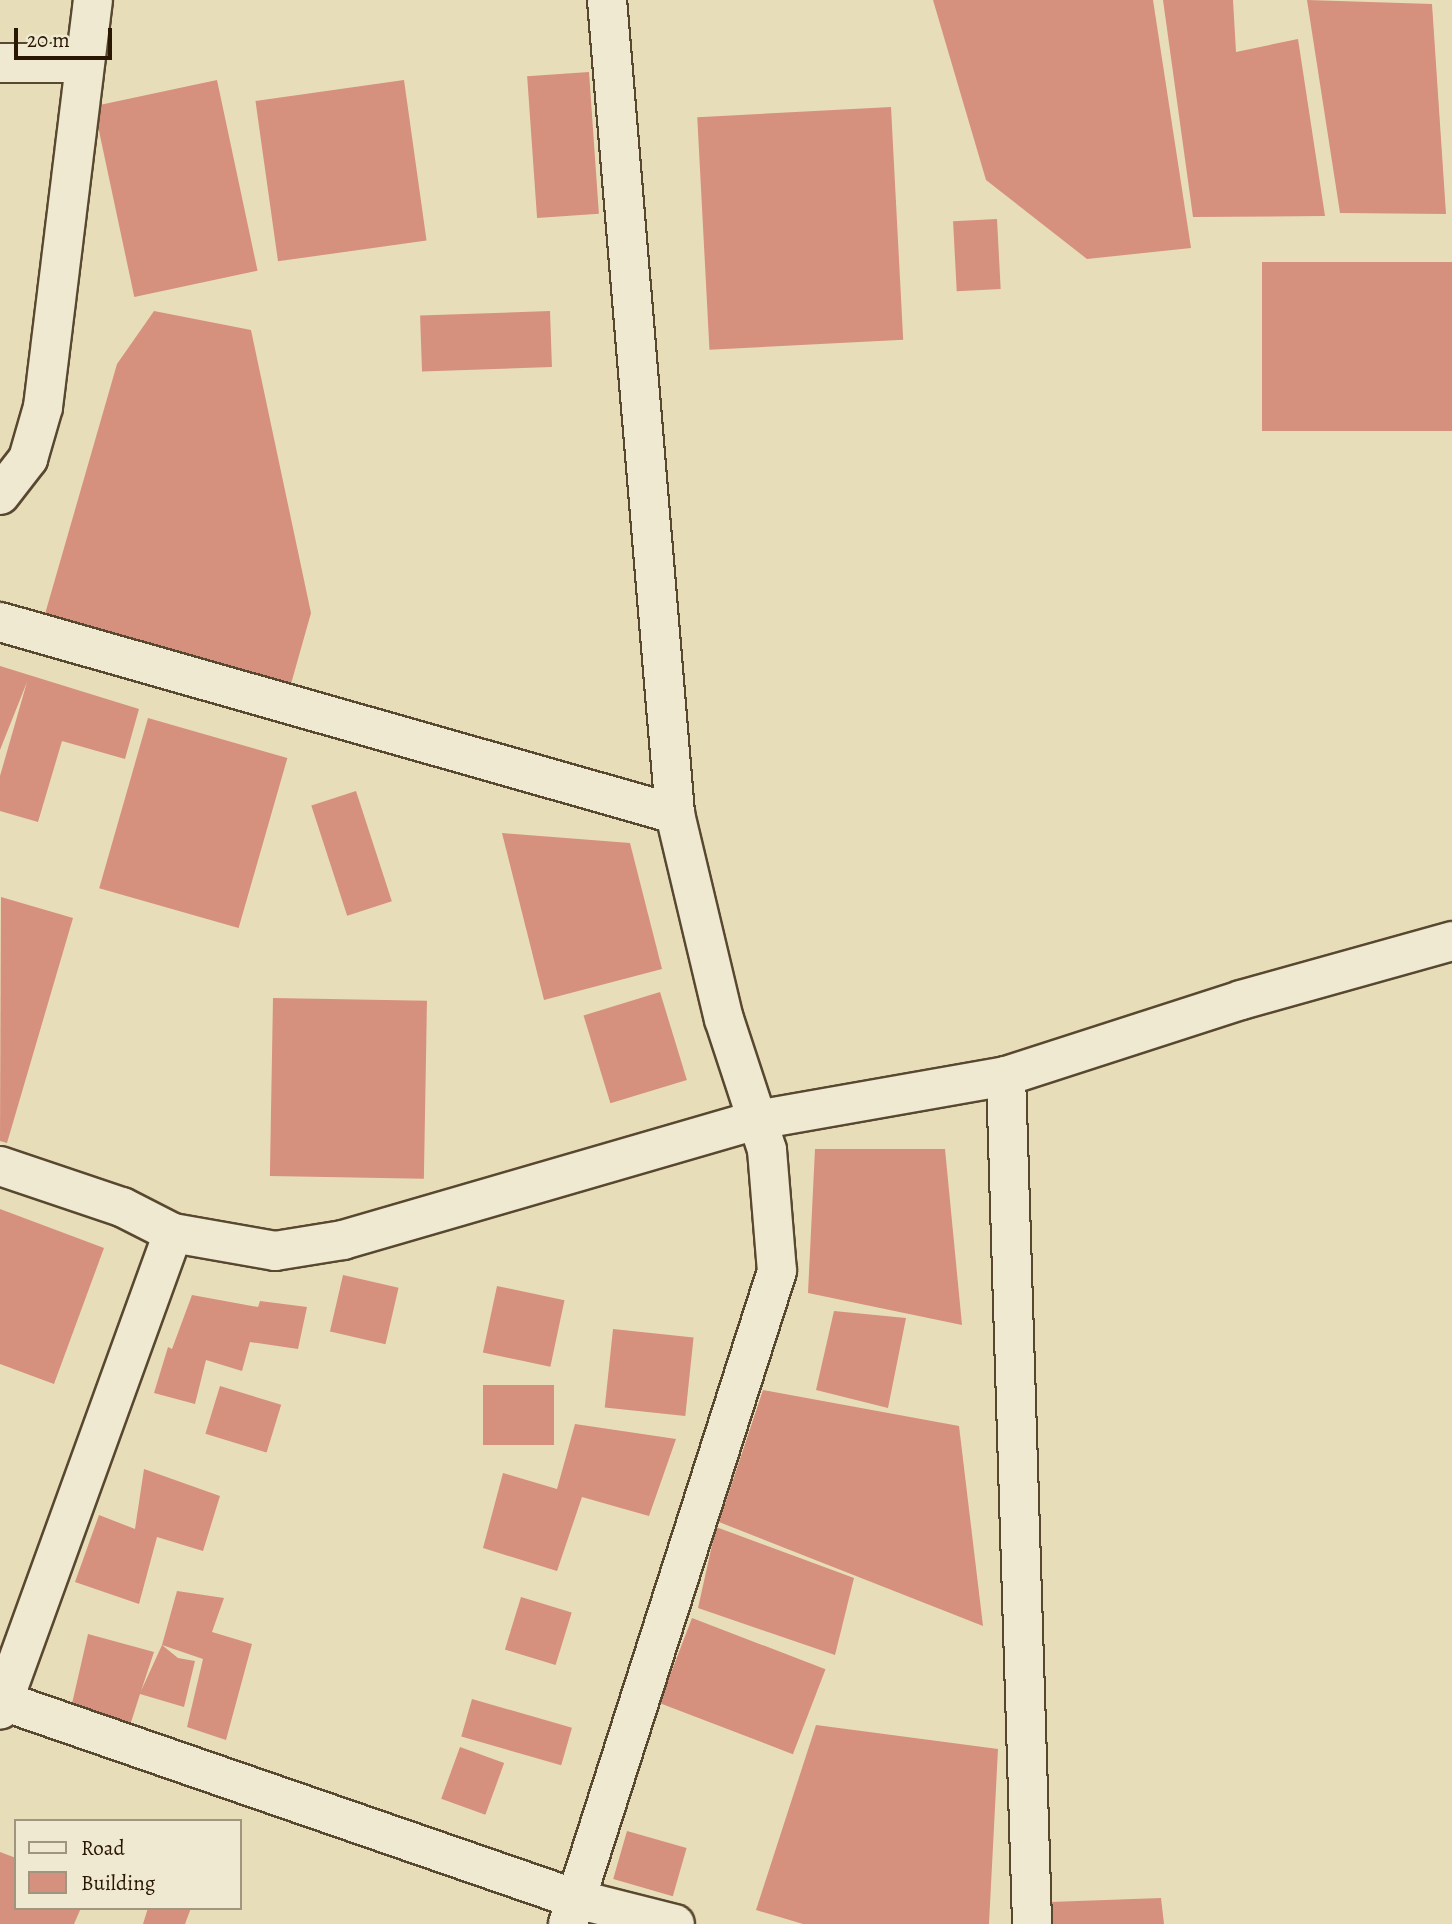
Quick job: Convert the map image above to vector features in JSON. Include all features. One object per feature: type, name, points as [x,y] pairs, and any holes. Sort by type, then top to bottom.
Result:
[{"type":"street","points":[[0,495],[28,459],[43,407],[93,0]]},
{"type":"street","points":[[572,1911],[777,1271],[767,1150],[724,1019],[675,814],[607,0]]},
{"type":"street","points":[[0,63],[84,63]]},
{"type":"street","points":[[0,622],[675,814]]},
{"type":"street","points":[[0,1166],[122,1207],[173,1233],[275,1251],[343,1240],[757,1120],[1006,1076],[1241,1000],[1452,941]]},
{"type":"street","points":[[1006,1076],[1032,1924]]},
{"type":"street","points":[[173,1233],[1,1704],[572,1911],[675,1924]]},
{"type":"building","points":[[933,0],[1153,0],[1191,248],[1087,259],[986,180]]},
{"type":"building","points":[[1163,0],[1233,0],[1236,52],[1298,39],[1325,216],[1193,217]]},
{"type":"building","points":[[1307,0],[1432,4],[1446,214],[1340,213]]},
{"type":"building","points":[[589,72],[599,214],[537,218],[527,76]]},
{"type":"building","points":[[217,80],[258,271],[134,297],[94,106]]},
{"type":"building","points":[[404,80],[427,240],[278,261],[255,101]]},
{"type":"building","points":[[891,107],[903,340],[709,350],[697,117]]},
{"type":"building","points":[[997,219],[1001,289],[957,291],[953,221]]},
{"type":"building","points":[[1262,262],[1452,262],[1452,431],[1262,431]]},
{"type":"building","points":[[154,311],[251,330],[311,613],[289,691],[43,621],[117,364]]},
{"type":"building","points":[[550,311],[552,367],[422,372],[420,316]]},
{"type":"building","points":[[0,666],[139,709],[125,759],[62,741],[38,822],[0,811],[0,776],[27,682],[0,750]]},
{"type":"building","points":[[148,718],[287,758],[239,928],[99,888]]},
{"type":"building","points":[[356,791],[392,901],[347,916],[311,806]]},
{"type":"building","points":[[502,833],[630,843],[662,969],[544,1000]]},
{"type":"building","points":[[1,897],[73,918],[7,1143],[0,1141]]},
{"type":"building","points":[[660,992],[687,1080],[610,1103],[583,1015]]},
{"type":"building","points":[[273,998],[427,1001],[424,1179],[270,1176]]},
{"type":"building","points":[[815,1149],[945,1149],[962,1325],[808,1293]]},
{"type":"building","points":[[0,1209],[104,1248],[54,1384],[0,1364]]},
{"type":"building","points":[[343,1275],[399,1288],[385,1344],[330,1332]]},
{"type":"building","points":[[497,1286],[564,1300],[550,1367],[483,1353]]},
{"type":"building","points":[[192,1295],[258,1307],[260,1301],[307,1307],[298,1349],[250,1342],[242,1371],[206,1360],[195,1404],[154,1393],[168,1347],[172,1349]]},
{"type":"building","points":[[834,1311],[906,1318],[888,1408],[816,1390]]},
{"type":"building","points":[[613,1329],[694,1337],[685,1416],[605,1408]]},
{"type":"building","points":[[483,1385],[554,1385],[554,1445],[483,1445]]},
{"type":"building","points":[[220,1386],[281,1405],[267,1453],[205,1434]]},
{"type":"building","points":[[763,1390],[959,1426],[983,1626],[719,1522]]},
{"type":"building","points":[[575,1424],[676,1439],[649,1516],[582,1497],[557,1571],[483,1548],[503,1473],[557,1489]]},
{"type":"building","points":[[144,1469],[220,1496],[203,1551],[157,1537],[139,1604],[75,1582],[99,1515],[135,1529]]},
{"type":"building","points":[[716,1527],[854,1578],[835,1655],[698,1608]]},
{"type":"building","points":[[177,1591],[224,1598],[212,1632],[252,1644],[226,1740],[187,1727],[203,1659],[162,1645]]},
{"type":"building","points":[[521,1597],[572,1612],[556,1665],[505,1650]]},
{"type":"building","points":[[692,1618],[826,1669],[793,1754],[659,1703]]},
{"type":"building","points":[[88,1634],[154,1652],[141,1691],[162,1645],[178,1658],[195,1661],[184,1707],[140,1694],[127,1735],[71,1708]]},
{"type":"building","points":[[472,1699],[572,1728],[561,1765],[461,1736]]},
{"type":"building","points":[[816,1725],[998,1749],[989,1924],[803,1924],[756,1910]]},
{"type":"building","points":[[460,1747],[504,1763],[485,1815],[441,1799]]},
{"type":"building","points":[[627,1831],[687,1848],[673,1896],[613,1879]]},
{"type":"building","points":[[0,1852],[14,1857],[14,1910],[80,1910],[74,1924],[0,1924]]},
{"type":"building","points":[[1161,1898],[1164,1924],[1050,1924],[1050,1902]]},
{"type":"building","points":[[147,1910],[190,1910],[185,1924],[143,1924]]}]
